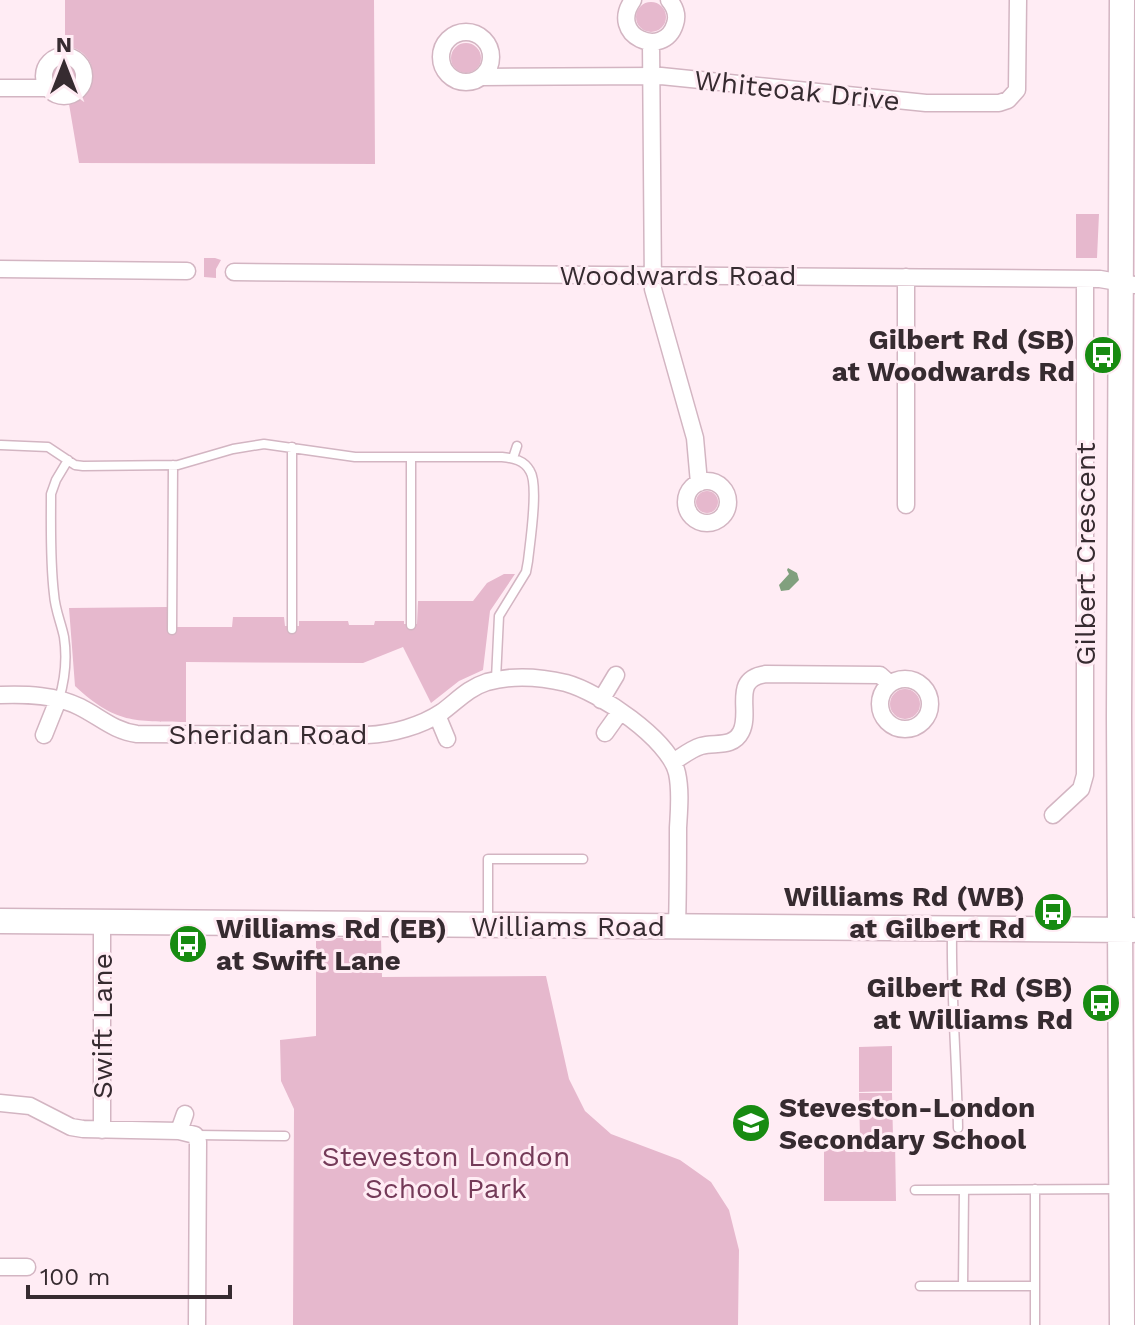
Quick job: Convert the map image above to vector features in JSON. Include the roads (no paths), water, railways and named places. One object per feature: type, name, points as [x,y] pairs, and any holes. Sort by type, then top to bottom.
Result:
[{"type":"main road","points":[[1122,0],[1128,284],[1127,930],[1120,1189],[1128,1241],[1122,1325]]},
{"type":"main road","name":"Williams Road","points":[[0,921],[1127,930]]},
{"type":"street","points":[[633,0],[627,13],[628,26],[639,39],[651,42],[666,37],[674,28],[676,13],[669,0]]},
{"type":"street","name":"Whiteoak Drive","points":[[482,77],[652,76],[926,103],[999,103],[1008,100],[1017,90],[1018,0]]},
{"type":"street","points":[[651,42],[653,289],[695,438],[699,483]]},
{"type":"street","points":[[0,88],[48,88]]},
{"type":"street","points":[[0,269],[187,271]]},
{"type":"street","name":"Woodwards Road","points":[[234,272],[1100,279],[1128,284]]},
{"type":"street","points":[[906,277],[906,505]]},
{"type":"street","name":"Gilbert Crescent","points":[[1053,815],[1081,789],[1085,775],[1085,279]]},
{"type":"street","points":[[601,700],[616,675]]},
{"type":"street","points":[[677,926],[679,797],[673,762],[699,747],[725,744],[740,735],[745,690],[757,676],[880,675],[889,683]]},
{"type":"street","name":"Sheridan Road","points":[[0,695],[33,695],[58,700],[81,707],[119,730],[144,734],[375,735],[400,730],[437,715],[481,684],[522,678],[578,687],[650,734],[673,762]]},
{"type":"street","points":[[44,735],[58,700]]},
{"type":"street","points":[[605,733],[620,712]]},
{"type":"street","points":[[437,715],[447,739]]},
{"type":"street","name":"Swift Lane","points":[[102,922],[102,1130]]},
{"type":"street","points":[[0,1103],[30,1106],[71,1127],[102,1130],[186,1127],[198,1142],[197,1325]]},
{"type":"street","points":[[0,1267],[27,1267]]},
{"type":"lane","points":[[1,445],[51,444],[78,465],[173,465],[264,444],[348,456],[513,458],[528,467],[533,479],[528,561],[526,572],[499,616],[496,680]]},
{"type":"lane","points":[[513,458],[517,446]]},
{"type":"lane","points":[[292,447],[292,629]]},
{"type":"lane","points":[[411,458],[411,625]]},
{"type":"lane","points":[[58,700],[63,686],[65,647],[53,591],[51,499],[54,484],[68,460]]},
{"type":"lane","points":[[172,630],[173,465]]},
{"type":"lane","points":[[488,925],[488,859],[583,859]]},
{"type":"lane","points":[[952,928],[958,1128]]},
{"type":"lane","points":[[186,1127],[285,1136]]},
{"type":"lane","points":[[1035,1189],[1035,1325]]},
{"type":"lane","points":[[915,1190],[1120,1189]]},
{"type":"lane","points":[[963,1286],[964,1190]]},
{"type":"lane","points":[[920,1286],[1035,1286]]},
{"type":"place","name":"Gilbert Rd (SB) at Woodwards Rd","points":[[1103,355]]},
{"type":"place","name":"Williams Rd (WB) at Gilbert Rd","points":[[1053,912]]},
{"type":"place","name":"Williams Rd (EB) at Swift Lane","points":[[188,944]]},
{"type":"place","name":"Gilbert Rd (SB) at Williams Rd","points":[[1101,1003]]},
{"type":"place","name":"Steveston-London Secondary School","points":[[751,1123]]},
{"type":"park label","name":"Steveston London School Park","points":[[446,1172]]}]
